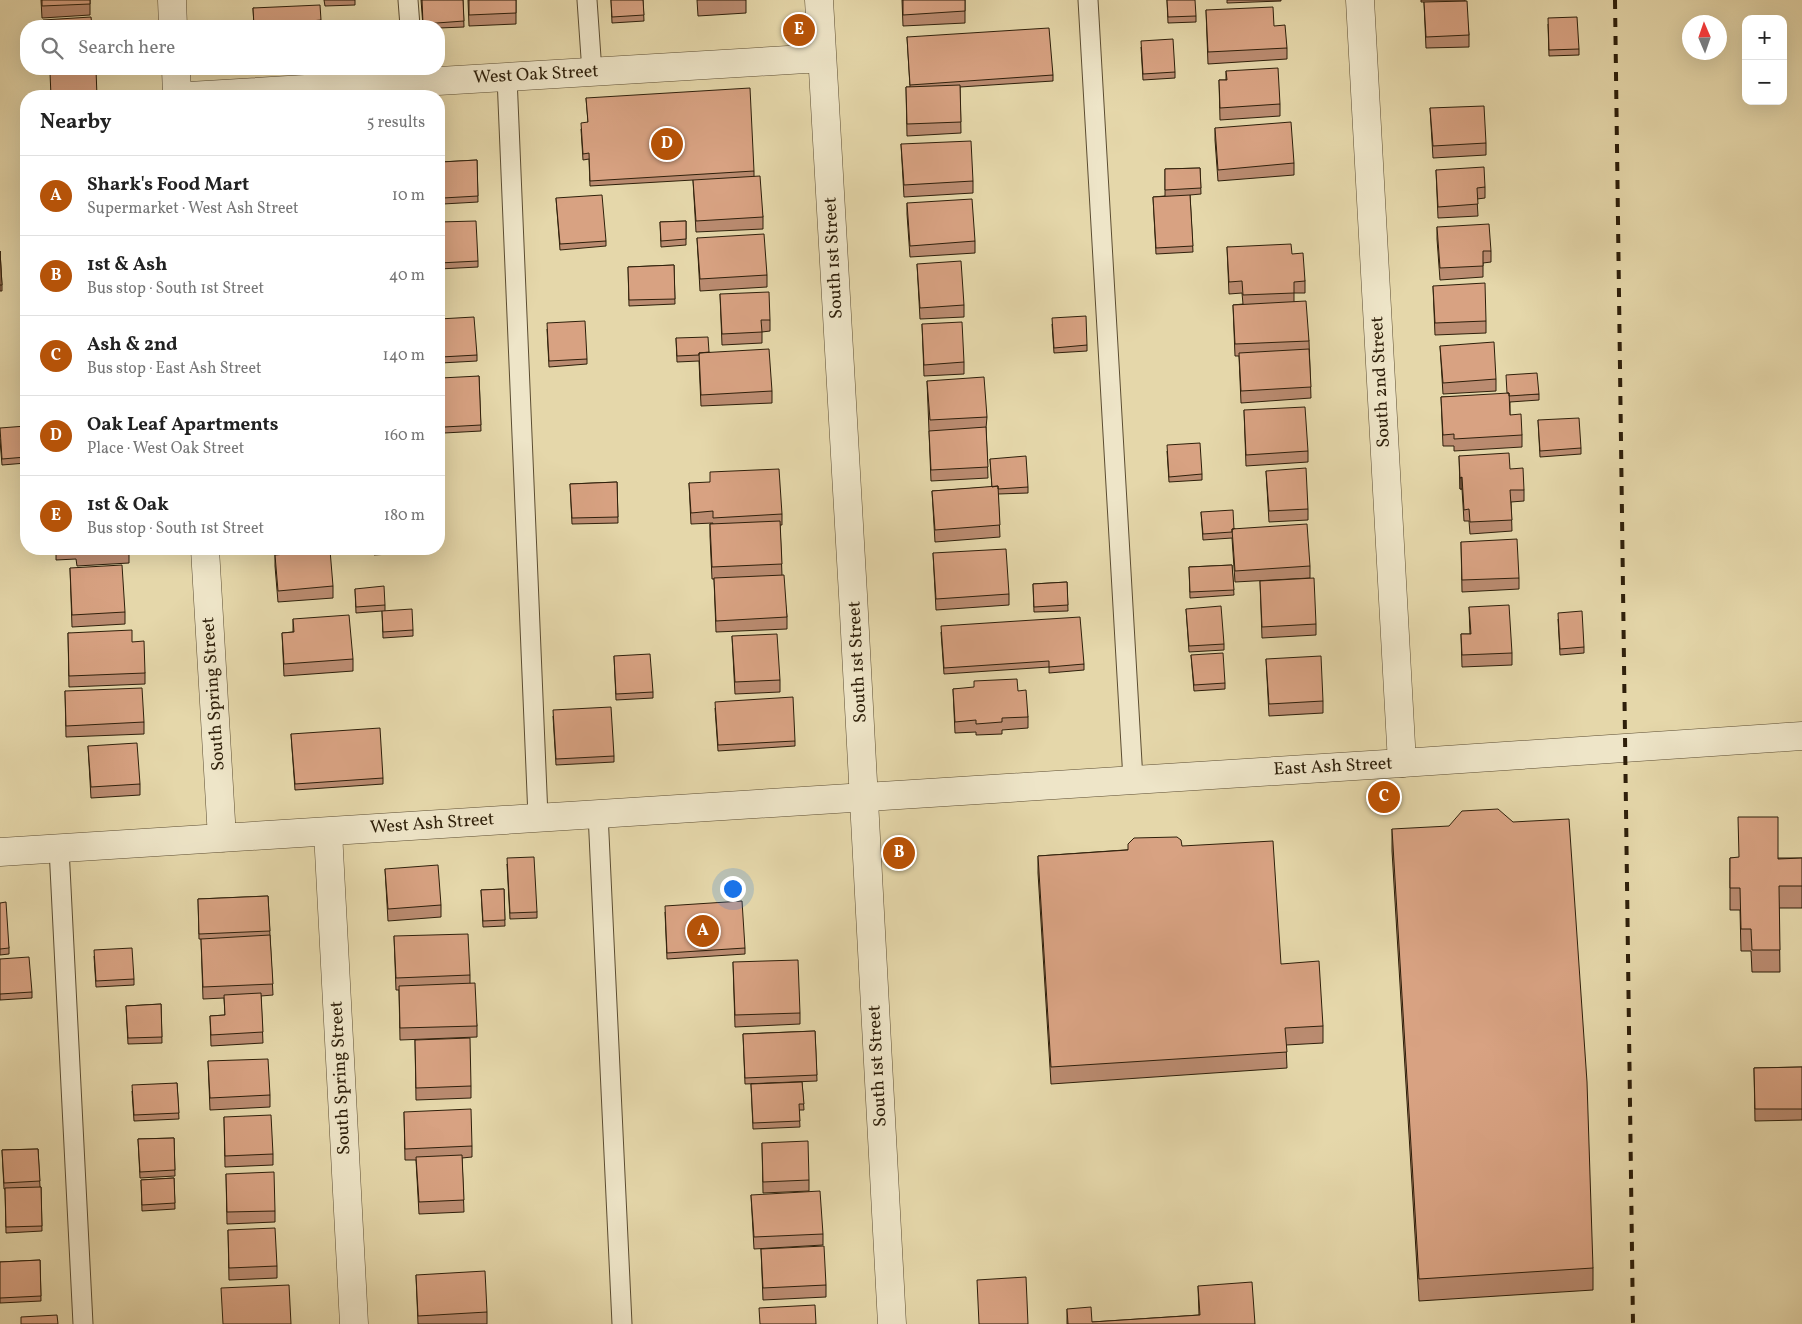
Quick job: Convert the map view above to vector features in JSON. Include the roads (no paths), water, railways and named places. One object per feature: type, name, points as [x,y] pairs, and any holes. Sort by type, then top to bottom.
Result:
[{"type":"street","points":[[172,0],[173,20]]},
{"type":"street","name":"South 1st Street","points":[[819,0],[892,1324]]},
{"type":"street","name":"South 2nd Street","points":[[1360,0],[1402,763]]},
{"type":"street","name":"West Oak Street","points":[[256,90],[413,76],[506,77],[822,58]]},
{"type":"street","points":[[176,75],[177,90]]},
{"type":"street","name":"South Spring Street","points":[[205,555],[222,838]]},
{"type":"street","name":"East Ash Street","points":[[864,797],[1802,736]]},
{"type":"street","name":"West Ash Street","points":[[0,852],[864,797]]},
{"type":"street","name":"South Spring Street","points":[[328,832],[354,1324]]},
{"type":"lane","points":[[408,0],[410,20]]},
{"type":"lane","points":[[587,0],[592,72]]},
{"type":"lane","points":[[1088,0],[1133,780]]},
{"type":"lane","points":[[506,77],[538,817]]},
{"type":"lane","points":[[598,813],[622,1324]]},
{"type":"lane","points":[[59,848],[83,1324]]},
{"type":"railway","points":[[1615,0],[1633,1324]]},
{"type":"place","name":"1st & Oak","points":[[799,30]]},
{"type":"place","name":"Oak Leaf Apartments","points":[[667,144]]},
{"type":"place","name":"Ash & 2nd","points":[[1384,797]]},
{"type":"place","name":"1st & Ash","points":[[899,853]]},
{"type":"place","name":"Shark's Food Mart","points":[[703,931]]}]
